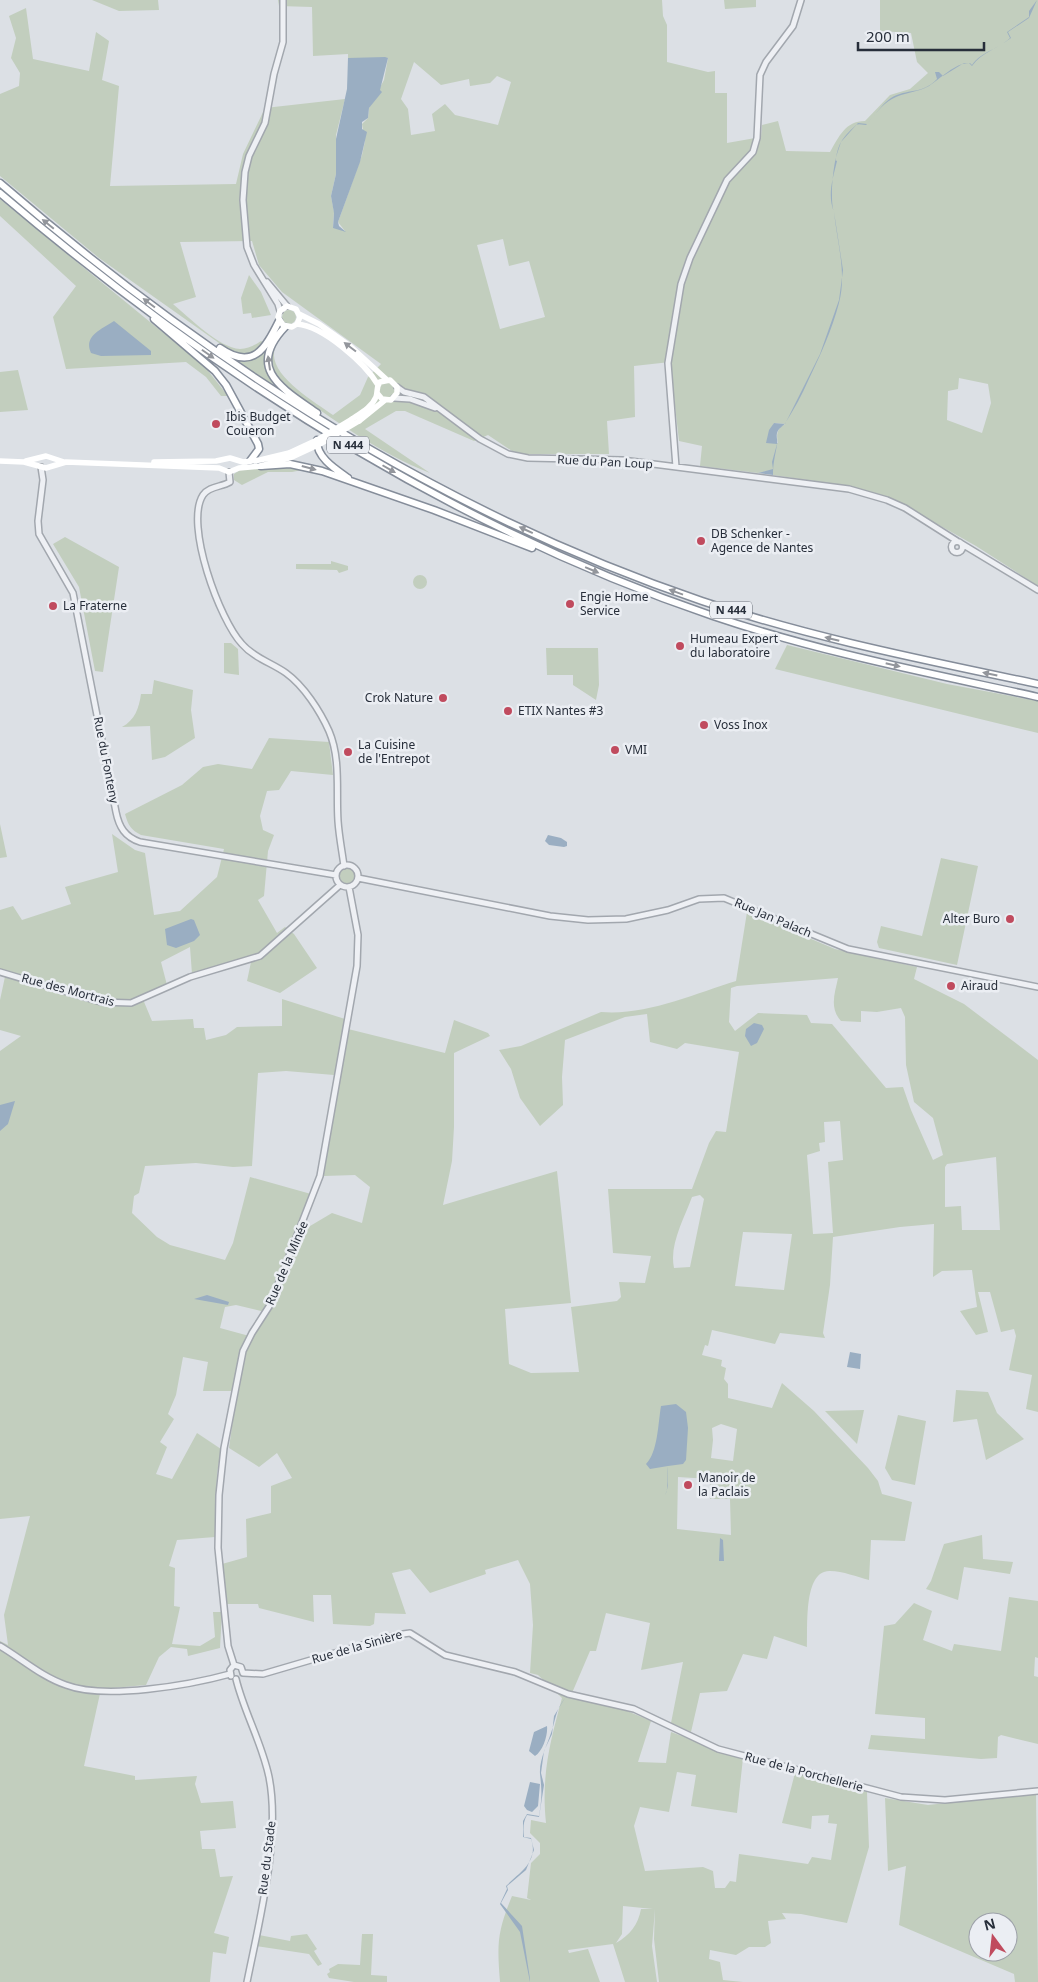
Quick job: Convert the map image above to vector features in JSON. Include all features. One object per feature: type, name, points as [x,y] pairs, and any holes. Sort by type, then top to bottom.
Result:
[{"type":"highway","name":"N 444","points":[[0,183],[86,254],[188,331],[323,421],[400,466],[483,509],[566,548],[665,588],[727,609],[821,636],[1038,684]]},
{"type":"highway","name":"N 444","points":[[0,193],[154,315],[248,382],[346,444],[440,497],[555,554],[634,587],[746,627],[879,662],[1038,696]]},
{"type":"highway","points":[[154,315],[154,320],[214,371],[226,385],[258,444],[259,449],[250,461]]},
{"type":"highway","points":[[188,331],[193,330],[225,352],[243,358],[258,354],[266,347],[279,320]]},
{"type":"highway","points":[[285,327],[277,335],[268,352],[268,364],[271,374],[280,386],[322,417],[323,421]]},
{"type":"highway","points":[[319,443],[328,462],[355,483]]},
{"type":"highway","points":[[260,466],[290,464],[355,483],[482,527],[549,555],[555,554]]},
{"type":"main road","points":[[24,462],[46,456],[66,462],[137,463],[222,468],[229,472],[235,469],[260,466],[292,457],[319,443],[359,421],[385,400],[394,398],[397,393],[397,387],[393,381],[386,379],[350,346],[319,324],[299,314],[293,307],[287,306],[280,311],[279,320],[285,327],[292,327],[297,324],[312,326],[361,363],[378,385],[375,400],[366,410],[319,443],[289,453],[250,461],[230,458],[224,460],[137,463]]},
{"type":"main road","points":[[297,324],[299,314]]},
{"type":"main road","points":[[378,385],[386,379]]},
{"type":"main road","points":[[377,393],[385,400]]},
{"type":"main road","points":[[40,458],[41,466]]},
{"type":"main road","points":[[50,467],[51,458]]},
{"type":"main road","points":[[222,468],[224,460]]},
{"type":"main road","points":[[234,460],[235,469]]},
{"type":"main road","points":[[0,461],[24,462],[50,467],[66,462]]},
{"type":"street","points":[[280,311],[278,304],[257,271],[245,239],[244,184],[249,156],[267,118],[274,74],[283,42],[283,0]]},
{"type":"street","points":[[676,467],[668,363],[681,284],[690,258],[727,180],[754,152],[757,138],[760,75],[766,62],[796,20],[801,0]]},
{"type":"street","points":[[257,271],[287,306]]},
{"type":"street","name":"Rue du Pan Loup","points":[[397,387],[404,392],[424,397],[487,443],[508,454],[528,458],[607,459],[676,467],[849,489],[887,500],[905,508],[1038,590]]},
{"type":"street","name":"Rue du Pan Loup","points":[[394,398],[422,402],[440,410]]},
{"type":"street","name":"Rue du Fonteny","points":[[41,466],[43,480],[38,521],[39,534],[73,593],[116,812],[122,829],[127,835],[140,842],[336,875]]},
{"type":"street","name":"Rue du Fonteny","points":[[43,480],[50,467]]},
{"type":"street","points":[[229,472],[230,482],[208,490],[202,498],[199,515],[202,552],[220,607],[231,632],[243,646],[258,658],[286,673],[296,682],[313,703],[329,731],[337,763],[338,820],[344,866],[336,875],[340,885],[349,887],[355,884],[358,878],[354,868],[344,866]]},
{"type":"street","points":[[944,532],[956,552],[962,550],[980,554]]},
{"type":"street","points":[[952,546],[960,542],[962,550]]},
{"type":"street","name":"Rue Jan Palach","points":[[358,878],[550,916],[588,920],[626,919],[668,910],[699,899],[724,898],[826,941],[848,948],[1038,988]]},
{"type":"street","name":"Rue des Mortrais","points":[[0,972],[101,1002],[131,1003],[190,976],[260,956],[340,885]]},
{"type":"street","name":"Rue de la Minée","points":[[234,1665],[228,1646],[218,1548],[219,1495],[224,1448],[243,1351],[274,1298],[320,1176],[357,966],[358,935],[349,887]]},
{"type":"street","name":"Rue de la Sinière","points":[[243,1673],[255,1675],[281,1669],[407,1633],[419,1637],[444,1655],[515,1672],[579,1697]]},
{"type":"street","points":[[0,1646],[43,1675],[65,1685],[83,1690],[125,1692],[230,1674],[236,1679],[243,1673],[241,1667],[234,1665],[230,1670],[230,1674]]},
{"type":"street","name":"Rue du Stade","points":[[236,1679],[266,1765],[273,1808],[271,1845],[247,1982]]},
{"type":"street","name":"Rue de la Porchellerie","points":[[579,1697],[634,1709],[718,1749],[901,1796],[945,1800],[1038,1790]]},
{"type":"green space","points":[[92,0],[158,0],[159,10],[119,11]]},
{"type":"green space","points":[[278,0],[662,0],[663,16],[667,25],[667,62],[708,72],[715,71],[715,93],[727,93],[727,143],[761,137],[762,125],[778,121],[786,151],[830,152],[843,131],[852,124],[865,121],[890,95],[910,89],[928,73],[917,62],[911,33],[880,31],[880,0],[1038,0],[1038,586],[976,546],[900,503],[841,485],[773,475],[773,470],[758,473],[700,466],[702,446],[679,441],[670,362],[634,366],[635,417],[607,421],[609,454],[523,454],[512,451],[488,435],[474,441],[405,411],[396,411],[365,429],[430,473],[393,456],[339,423],[288,388],[262,379],[226,348],[99,258],[0,176],[0,94],[19,86],[20,73],[11,58],[16,38],[9,16],[26,8],[33,59],[89,71],[96,32],[109,41],[102,80],[119,86],[110,186],[236,184],[243,154],[265,108],[345,99],[336,135],[336,174],[331,196],[334,212],[333,227],[345,231],[338,222],[362,155],[365,141],[362,124],[368,118],[369,108],[384,80],[388,58],[348,58],[348,54],[313,56],[312,7],[279,6]],"holes":[[[414,62],[441,85],[469,79],[470,86],[490,83],[497,76],[511,82],[498,125],[455,115],[445,104],[432,114],[435,131],[411,135],[408,109],[401,99]],[[503,239],[509,266],[529,261],[545,317],[500,329],[477,245]],[[252,241],[259,265],[282,292],[381,364],[368,377],[360,395],[333,415],[304,395],[285,377],[278,368],[274,358],[275,348],[261,341],[246,348],[232,347],[214,338],[196,324],[173,304],[196,297],[180,242]],[[959,378],[988,384],[991,403],[982,433],[947,420],[948,391],[958,389]],[[774,423],[785,424],[778,432],[778,443],[767,443]]]},
{"type":"green space","points":[[724,0],[756,0],[756,7],[725,9]]},
{"type":"green space","points":[[0,199],[205,367],[228,396],[221,396],[206,377],[186,362],[66,369],[53,317],[76,286],[0,216]]},
{"type":"green space","points":[[249,275],[261,292],[271,315],[252,318],[251,313],[243,314],[241,298]]},
{"type":"green space","points":[[289,310],[294,312],[296,317],[294,322],[289,324],[284,322],[282,317],[284,312]]},
{"type":"green space","points":[[18,370],[28,410],[0,412],[0,372]]},
{"type":"green space","points":[[281,466],[307,469],[292,472],[268,472],[242,485],[234,480],[234,474],[240,470]]},
{"type":"green space","points":[[65,537],[119,567],[103,672],[95,671],[79,587],[53,544]]},
{"type":"green space","points":[[331,561],[348,566],[348,570],[339,573],[337,570],[296,569],[296,564],[331,564]]},
{"type":"green space","points":[[420,575],[425,577],[427,582],[425,587],[420,589],[415,587],[413,582],[415,577]]},
{"type":"green space","points":[[224,643],[231,643],[238,649],[239,675],[224,673]]},
{"type":"green space","points":[[787,645],[947,684],[1038,701],[1038,733],[775,669]]},
{"type":"green space","points":[[546,648],[598,648],[599,685],[596,700],[573,685],[573,675],[547,675]]},
{"type":"green space","points":[[154,680],[193,690],[191,710],[195,738],[165,757],[152,760],[150,726],[122,727],[136,713],[141,694],[152,694]]},
{"type":"green space","points":[[269,738],[329,742],[333,775],[291,771],[279,790],[267,791],[260,816],[263,830],[274,835],[268,851],[264,896],[258,900],[277,933],[285,927],[294,934],[317,968],[280,993],[247,981],[251,962],[241,959],[192,974],[190,947],[161,962],[167,985],[142,997],[152,1021],[193,1019],[194,1028],[204,1028],[206,1040],[226,1035],[237,1027],[282,1026],[282,999],[345,1019],[344,1028],[445,1053],[454,1020],[488,1033],[490,1036],[454,1053],[452,1161],[443,1205],[557,1171],[571,1303],[505,1309],[509,1364],[531,1373],[579,1372],[571,1307],[617,1301],[621,1297],[619,1282],[645,1283],[651,1256],[613,1253],[608,1189],[692,1189],[709,1143],[716,1131],[726,1132],[739,1052],[685,1043],[677,1049],[650,1042],[647,1014],[625,1017],[565,1040],[562,1077],[563,1105],[540,1126],[520,1098],[511,1069],[499,1050],[521,1046],[601,1012],[635,1011],[686,998],[736,981],[747,912],[835,949],[917,967],[914,979],[964,1004],[1038,1060],[1038,1412],[1026,1409],[1032,1375],[1009,1370],[1016,1336],[1014,1329],[1001,1332],[990,1292],[978,1292],[988,1332],[976,1335],[960,1311],[977,1307],[972,1270],[942,1271],[933,1277],[934,1224],[833,1237],[830,1285],[823,1333],[825,1338],[780,1333],[775,1344],[712,1330],[708,1346],[705,1345],[702,1355],[722,1360],[721,1366],[726,1368],[724,1379],[728,1384],[728,1398],[772,1408],[782,1383],[814,1411],[868,1468],[878,1481],[882,1494],[912,1502],[905,1541],[871,1540],[869,1580],[835,1571],[821,1573],[815,1580],[811,1590],[807,1647],[774,1636],[767,1659],[743,1654],[727,1691],[700,1693],[691,1732],[671,1723],[683,1662],[641,1670],[650,1623],[606,1613],[596,1651],[590,1651],[572,1693],[594,1697],[651,1721],[638,1762],[666,1763],[671,1732],[743,1758],[737,1813],[691,1806],[696,1775],[677,1772],[669,1812],[640,1807],[634,1826],[645,1871],[703,1867],[713,1871],[715,1888],[725,1888],[730,1881],[736,1882],[739,1854],[808,1864],[812,1857],[831,1860],[837,1824],[828,1823],[829,1815],[812,1816],[811,1829],[782,1823],[795,1773],[867,1792],[869,1847],[847,1923],[801,1914],[782,1913],[786,1919],[768,1921],[771,1943],[765,1947],[749,1947],[736,1955],[710,1950],[709,1959],[720,1962],[723,1980],[743,1982],[659,1982],[654,1939],[655,1909],[652,1946],[657,1982],[625,1982],[613,1944],[568,1950],[569,1953],[588,1949],[600,1982],[500,1982],[499,1938],[507,1908],[512,1896],[531,1900],[527,1898],[531,1863],[540,1854],[540,1843],[530,1833],[531,1820],[546,1823],[546,1774],[550,1744],[562,1698],[538,1675],[530,1673],[533,1625],[530,1584],[518,1560],[485,1570],[486,1574],[430,1593],[410,1569],[392,1573],[406,1614],[375,1613],[374,1624],[370,1626],[333,1624],[331,1595],[313,1595],[314,1622],[259,1608],[258,1604],[226,1604],[222,1564],[247,1557],[246,1519],[271,1513],[271,1486],[292,1478],[277,1453],[259,1467],[229,1448],[237,1391],[203,1391],[208,1362],[183,1357],[176,1395],[168,1414],[174,1419],[160,1442],[167,1447],[156,1474],[172,1479],[197,1433],[221,1449],[217,1474],[215,1537],[177,1540],[169,1566],[175,1568],[174,1606],[180,1607],[172,1644],[200,1646],[215,1637],[213,1612],[222,1612],[220,1648],[188,1656],[187,1649],[171,1647],[159,1657],[146,1685],[101,1689],[84,1766],[135,1776],[135,1780],[197,1776],[195,1784],[201,1803],[233,1801],[236,1828],[200,1831],[202,1849],[215,1849],[220,1877],[233,1876],[214,1933],[229,1937],[226,1954],[213,1952],[210,1982],[0,1982],[0,1641],[8,1645],[4,1615],[30,1516],[0,1519],[0,1051],[21,1036],[0,1030],[0,1000],[6,972],[0,969],[0,910],[13,906],[22,920],[71,904],[65,887],[118,872],[112,834],[135,850],[145,853],[154,915],[180,911],[217,877],[224,849],[141,835],[130,827],[125,814],[182,785],[203,767],[218,764],[252,769]],"holes":[[[838,978],[834,995],[834,1006],[837,1016],[841,1021],[861,1022],[861,1011],[877,1012],[901,1008],[905,1017],[906,1065],[914,1102],[933,1118],[943,1155],[933,1160],[903,1087],[886,1088],[832,1024],[811,1023],[807,1015],[758,1013],[735,1031],[729,1022],[731,988]],[[286,1071],[334,1075],[320,1172],[324,1176],[355,1175],[370,1187],[362,1223],[332,1213],[305,1229],[299,1227],[311,1194],[250,1177],[233,1243],[225,1260],[170,1245],[157,1237],[132,1213],[134,1196],[139,1193],[145,1166],[196,1163],[233,1167],[252,1166],[258,1073]],[[840,1121],[843,1160],[828,1162],[833,1233],[813,1234],[807,1155],[820,1151],[819,1143],[825,1142],[824,1122]],[[996,1157],[1000,1230],[962,1230],[961,1206],[945,1207],[945,1167],[947,1164]],[[700,1195],[704,1199],[690,1267],[674,1268],[673,1259],[678,1232],[692,1197]],[[743,1232],[792,1234],[784,1290],[735,1286]],[[236,1305],[269,1313],[253,1337],[220,1328],[225,1307]],[[721,1424],[737,1429],[733,1461],[711,1458],[712,1428]],[[678,1477],[710,1479],[710,1499],[730,1499],[731,1535],[677,1529]],[[623,1906],[653,1909],[641,1909],[635,1925],[616,1943],[622,1934]]]},
{"type":"green space","points":[[0,824],[7,857],[0,858]]},
{"type":"green space","points":[[941,858],[978,866],[957,965],[879,948],[877,942],[881,926],[922,936]]},
{"type":"green space","points":[[347,868],[355,876],[347,884],[339,876]]},
{"type":"green space","points":[[956,1390],[988,1392],[997,1413],[1024,1439],[986,1460],[977,1419],[953,1422]]},
{"type":"green space","points":[[864,1410],[857,1444],[825,1411]]},
{"type":"green space","points":[[898,1415],[926,1421],[915,1485],[892,1480],[885,1468]]},
{"type":"green space","points":[[982,1535],[983,1559],[1013,1562],[1010,1574],[964,1567],[958,1600],[926,1589],[931,1581],[944,1544]]},
{"type":"green space","points":[[1009,1597],[1038,1601],[1038,1658],[1035,1657],[1034,1676],[1038,1677],[1038,1744],[1001,1735],[998,1737],[997,1758],[981,1759],[868,1749],[871,1735],[925,1739],[925,1718],[875,1714],[884,1626],[895,1624],[914,1603],[932,1611],[923,1640],[952,1651],[954,1644],[1001,1651]]},
{"type":"green space","points":[[1036,1793],[1038,1982],[1015,1982],[1014,1974],[986,1962],[1018,1962],[1018,1912],[968,1912],[968,1954],[899,1925],[906,1866],[888,1871],[885,1798],[928,1805]]},
{"type":"green space","points":[[307,1934],[317,1949],[314,1951],[322,1964],[318,1966],[309,1954],[256,1946],[259,1935],[290,1941],[291,1936]]},
{"type":"green space","points":[[362,1934],[373,1934],[371,1975],[387,1976],[387,1982],[354,1982],[329,1978],[327,1974],[330,1972],[329,1969],[338,1964],[360,1965]]},
{"type":"water","points":[[1037,0],[1029,18],[1008,32],[1011,38],[1000,45],[1010,38],[1007,32],[1029,17],[1029,11]]},
{"type":"water","points":[[348,58],[388,58],[380,90],[382,92],[369,108],[368,118],[362,122],[362,129],[367,132],[360,162],[338,222],[339,226],[346,232],[333,228],[334,213],[331,196],[336,174],[336,139],[347,89]]},
{"type":"water","points":[[962,64],[943,76],[953,68]]},
{"type":"water","points":[[935,72],[939,72],[943,76],[929,86],[892,99],[875,114],[891,98],[931,84],[937,79]]},
{"type":"water","points":[[835,160],[837,161],[833,178],[834,166]]},
{"type":"water","points":[[833,178],[832,197],[834,212],[831,199]]},
{"type":"water","points":[[834,212],[843,270],[842,278],[841,258]]},
{"type":"water","points":[[842,278],[839,303],[829,333],[821,352],[803,391],[786,422],[820,354],[839,300]]},
{"type":"water","points":[[114,321],[151,351],[151,355],[101,356],[91,353],[89,347],[92,338],[99,330]]},
{"type":"water","points":[[548,835],[561,838],[567,842],[567,846],[549,845],[545,841]]},
{"type":"water","points":[[191,919],[194,920],[200,935],[194,941],[176,948],[167,945],[165,929]]},
{"type":"water","points":[[754,1023],[762,1025],[764,1029],[757,1043],[751,1046],[745,1036],[746,1029]]},
{"type":"water","points":[[15,1101],[8,1124],[0,1131],[0,1105]]},
{"type":"water","points":[[207,1295],[229,1302],[228,1305],[194,1299]]},
{"type":"water","points":[[850,1352],[861,1354],[860,1369],[847,1367]]},
{"type":"water","points":[[676,1404],[686,1412],[688,1428],[686,1460],[683,1464],[650,1469],[646,1464],[655,1445],[661,1406]]},
{"type":"water","points":[[720,1538],[723,1540],[724,1561],[719,1561]]},
{"type":"water","points":[[559,1708],[556,1715],[553,1728],[554,1716]]},
{"type":"water","points":[[547,1726],[544,1742],[535,1756],[529,1751],[534,1732]]},
{"type":"water","points":[[544,1752],[541,1773],[544,1785],[541,1804],[540,1769]]},
{"type":"water","points":[[530,1782],[540,1784],[538,1806],[532,1812],[524,1806]]},
{"type":"water","points":[[540,1810],[539,1817],[527,1815],[524,1837],[531,1838],[534,1850],[532,1854],[531,1839],[523,1837],[523,1821],[527,1814],[539,1816]]},
{"type":"water","points":[[529,1862],[526,1870],[507,1886],[508,1890],[501,1903],[522,1926],[530,1982],[520,1932],[500,1904],[507,1889],[506,1886]]},
{"type":"place","name":"Ibis Budget Coueron","points":[[216,424]]},
{"type":"place","name":"DB Schenker - Agence de Nantes","points":[[701,541]]},
{"type":"place","name":"Engie Home Service","points":[[570,604]]},
{"type":"place","name":"La Fraterne","points":[[53,606]]},
{"type":"place","name":"Humeau Expert du laboratoire","points":[[680,646]]},
{"type":"place","name":"Crok Nature","points":[[443,698]]},
{"type":"place","name":"ETIX Nantes #3","points":[[508,711]]},
{"type":"place","name":"Voss Inox","points":[[704,725]]},
{"type":"place","name":"VMI","points":[[615,750]]},
{"type":"place","name":"La Cuisine de l'Entrepot","points":[[348,752]]},
{"type":"place","name":"Alter Buro","points":[[1010,919]]},
{"type":"place","name":"Airaud","points":[[951,986]]},
{"type":"place","name":"Manoir de la Paclais","points":[[688,1485]]}]
